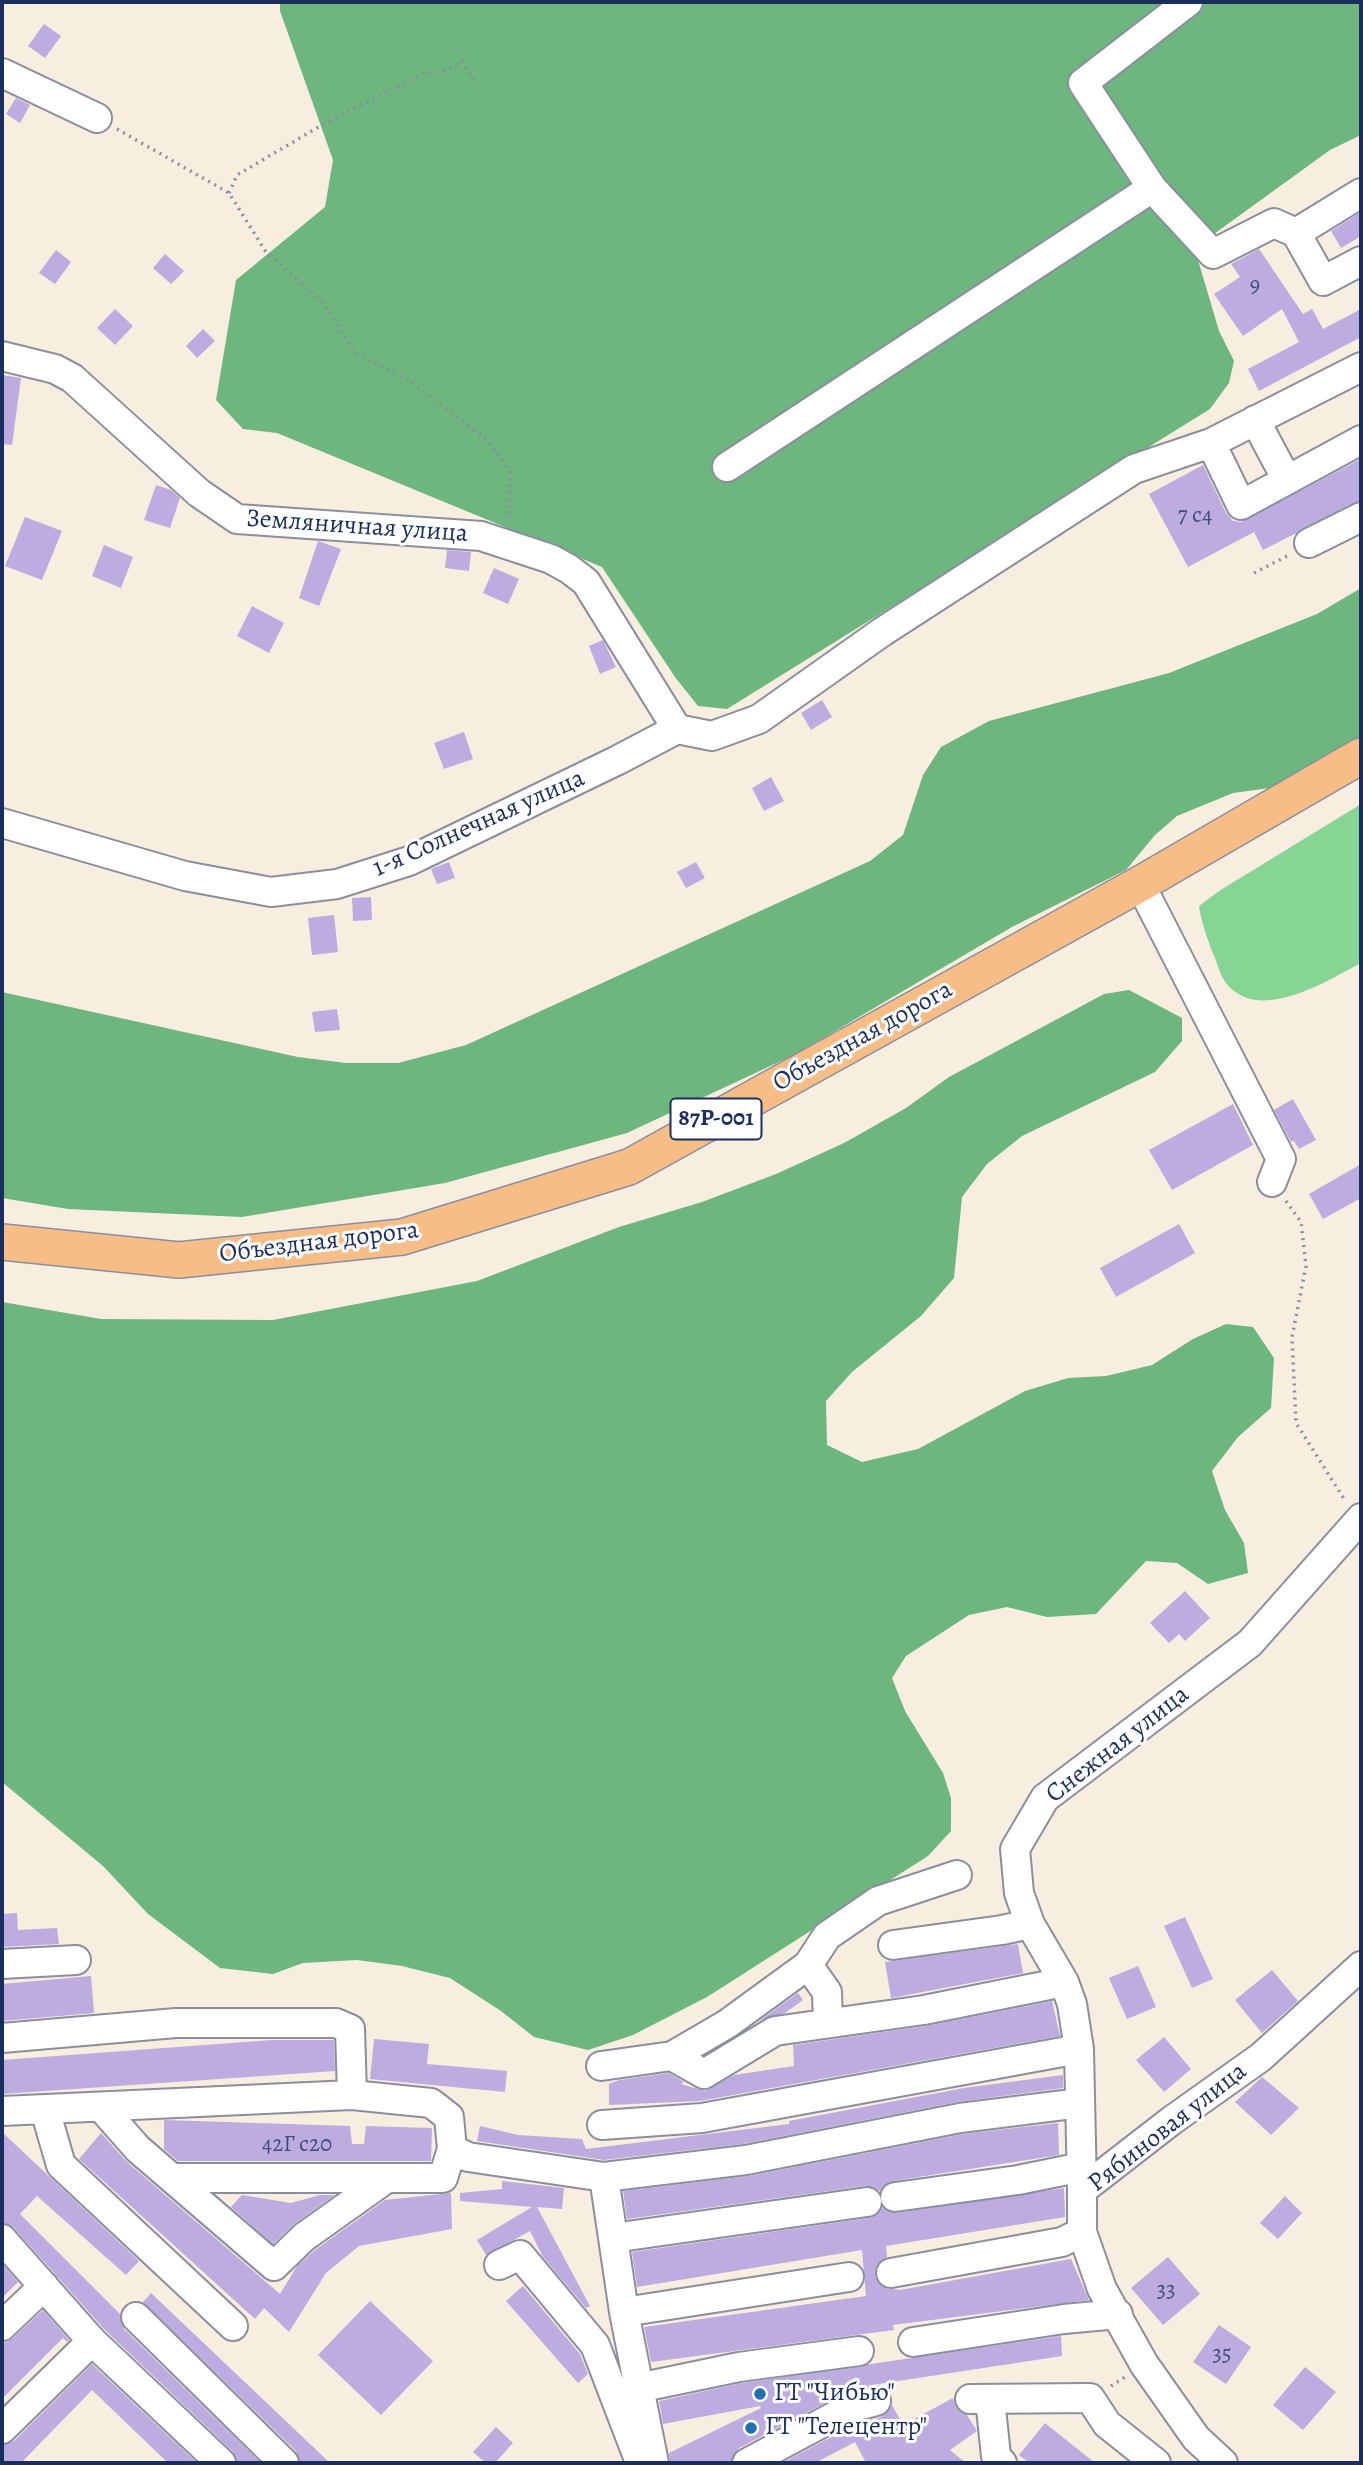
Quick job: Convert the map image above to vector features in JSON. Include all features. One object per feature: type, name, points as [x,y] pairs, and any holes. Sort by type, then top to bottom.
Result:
[{"type":"main road","name":"Объездная дорога","points":[[2,1242],[179,1260],[402,1237],[617,1171],[642,1160],[1140,884],[1361,756]]},
{"type":"street","points":[[1188,2],[1077,88],[1152,188],[1213,254],[1274,223],[1296,233],[1323,281],[1361,261]]},
{"type":"street","points":[[2,73],[97,118]]},
{"type":"street","points":[[727,467],[1152,188]]},
{"type":"street","points":[[1296,233],[1361,193]]},
{"type":"street","name":"Земляничная улица","points":[[2,356],[34,362],[72,377],[199,493],[237,519],[481,536],[551,559],[586,582],[677,729]]},
{"type":"street","points":[[677,729],[712,736],[759,719],[882,632],[1134,469],[1211,443],[1361,367]]},
{"type":"street","points":[[1255,420],[1287,480]]},
{"type":"street","points":[[1211,443],[1241,505],[1361,440]]},
{"type":"street","points":[[1309,544],[1361,517]]},
{"type":"street","name":"1-я Солнечная улица","points":[[2,823],[185,876],[259,890],[271,892],[337,884],[409,860],[618,761],[677,729]]},
{"type":"street","points":[[1140,884],[1280,1159],[1272,1182]]},
{"type":"street","name":"Снежная улица","points":[[1082,2179],[1079,2049],[1072,2004],[1064,1982],[1030,1924],[1019,1893],[1015,1849],[1045,1798],[1250,1643],[1360,1520]]},
{"type":"street","points":[[601,2066],[672,2056],[727,2024],[807,1965],[827,1936],[878,1901],[957,1875]]},
{"type":"street","points":[[893,1945],[1030,1924]]},
{"type":"street","points":[[2,1964],[76,1960]]},
{"type":"street","points":[[807,1965],[827,1992],[828,2023]]},
{"type":"street","name":"Рябиновая улица","points":[[1223,2463],[1196,2438],[1144,2364],[1102,2289],[1082,2232],[1082,2179],[1171,2121],[1261,2057],[1361,1966]]},
{"type":"street","points":[[672,2056],[704,2074],[775,2031],[924,2010],[1064,1982]]},
{"type":"street","points":[[2,2038],[176,2023],[336,2023],[350,2029],[352,2095]]},
{"type":"street","points":[[603,2125],[702,2119],[1079,2049]]},
{"type":"street","points":[[2,2111],[352,2095],[431,2103],[449,2117],[452,2149],[443,2178],[172,2178]]},
{"type":"street","points":[[452,2149],[468,2157],[604,2177],[746,2160],[960,2119],[1080,2103]]},
{"type":"street","points":[[101,2107],[138,2148],[274,2266],[304,2237],[387,2178]]},
{"type":"street","points":[[45,2110],[61,2165],[233,2326]]},
{"type":"street","points":[[604,2177],[624,2312],[654,2463]]},
{"type":"street","points":[[895,2197],[1018,2180],[1082,2179]]},
{"type":"street","points":[[613,2238],[867,2202]]},
{"type":"street","points":[[891,2273],[1062,2242],[1082,2232]]},
{"type":"street","points":[[2,2239],[92,2341],[221,2463]]},
{"type":"street","points":[[499,2265],[520,2255],[595,2345],[640,2463]]},
{"type":"street","points":[[624,2312],[849,2277]]},
{"type":"street","points":[[2,2326],[44,2286]]},
{"type":"street","points":[[912,2342],[1064,2319],[1118,2314]]},
{"type":"street","points":[[136,2316],[284,2463]]},
{"type":"street","points":[[2,2429],[92,2341]]},
{"type":"street","points":[[638,2388],[739,2367],[859,2351]]},
{"type":"street","points":[[1002,2463],[996,2456],[980,2399],[1090,2398],[1107,2424],[1156,2463]]},
{"type":"street","points":[[747,2463],[850,2408],[876,2401]]},
{"type":"path","points":[[229,193],[237,175],[322,125],[422,74],[448,70],[462,61],[477,85]]},
{"type":"path","points":[[97,118],[229,193],[266,252],[324,303],[355,353],[410,381],[487,440],[510,470],[507,511],[514,548]]},
{"type":"path","points":[[1254,573],[1309,544]]},
{"type":"path","points":[[1272,1182],[1301,1222],[1306,1266],[1292,1337],[1296,1423],[1360,1520]]},
{"type":"path","points":[[1090,2398],[1144,2364]]},
{"type":"green space","points":[[280,2],[1361,2],[1361,135],[1330,150],[1207,239],[1198,260],[1219,331],[1234,361],[1229,383],[1210,409],[727,709],[698,706],[675,677],[602,567],[277,433],[243,429],[216,400],[236,280],[325,207],[333,160],[280,11]]},
{"type":"green space","points":[[1361,588],[1361,739],[1284,786],[1233,793],[1177,816],[1155,835],[1126,870],[1012,927],[796,1054],[627,1133],[445,1183],[242,1217],[68,1209],[2,1198],[2,992],[298,1057],[346,1063],[398,1063],[466,1045],[870,861],[903,835],[923,775],[941,747],[989,721],[1169,673],[1317,614]]},
{"type":"green space","points":[[1361,804],[1361,963],[1294,995],[1275,1000],[1256,1000],[1240,995],[1221,975],[1199,906]]},
{"type":"green space","points":[[1129,990],[1182,1018],[1182,1041],[1155,1072],[1022,1136],[987,1164],[962,1197],[954,1278],[921,1316],[852,1372],[826,1401],[827,1445],[862,1462],[918,1449],[1025,1391],[1068,1378],[1106,1376],[1152,1365],[1193,1339],[1226,1324],[1253,1327],[1274,1358],[1271,1408],[1238,1437],[1212,1471],[1225,1510],[1244,1543],[1248,1573],[1208,1584],[1177,1563],[1146,1561],[1096,1614],[1047,1617],[1007,1607],[969,1615],[906,1656],[892,1678],[905,1711],[943,1773],[951,1798],[951,1831],[928,1856],[707,1997],[633,2035],[588,2050],[534,2037],[501,2011],[450,1978],[402,1966],[357,1960],[303,1963],[273,1974],[220,1968],[148,1914],[103,1866],[2,1782],[2,1302],[101,1319],[273,1320],[477,1281],[619,1227],[702,1202],[776,1174],[844,1143],[906,1108],[949,1077],[1104,994]]},
{"type":"building","points":[[44,24],[61,36],[45,58],[28,46]]},
{"type":"building","points":[[16,98],[30,105],[20,123],[6,114]]},
{"type":"building","points":[[1361,212],[1361,236],[1341,248],[1331,231]]},
{"type":"building","points":[[1259,249],[1303,314],[1312,309],[1323,329],[1361,309],[1361,337],[1259,391],[1248,369],[1299,342],[1282,309],[1243,336],[1214,294],[1240,277],[1231,264]]},
{"type":"building","points":[[56,250],[71,262],[55,284],[39,273]]},
{"type":"building","points":[[165,254],[184,271],[171,284],[153,268]]},
{"type":"building","points":[[115,309],[133,326],[115,345],[97,328]]},
{"type":"building","points":[[203,329],[215,341],[197,358],[186,346]]},
{"type":"building","points":[[2,375],[21,378],[12,445],[2,444]]},
{"type":"building","points":[[1361,459],[1361,500],[1263,550],[1254,532],[1188,567],[1149,494],[1203,465],[1226,513],[1233,521],[1241,522]]},
{"type":"building","points":[[156,485],[171,490],[180,498],[170,528],[144,520]]},
{"type":"building","points":[[25,517],[62,531],[42,580],[5,566]]},
{"type":"building","points":[[318,541],[341,549],[319,606],[299,598]]},
{"type":"building","points":[[104,545],[133,557],[121,588],[92,576]]},
{"type":"building","points":[[447,550],[471,552],[469,571],[445,568]]},
{"type":"building","points":[[494,568],[519,579],[508,604],[483,593]]},
{"type":"building","points":[[252,606],[284,623],[269,653],[237,636]]},
{"type":"building","points":[[603,640],[616,667],[600,674],[589,646]]},
{"type":"building","points":[[822,700],[832,717],[811,730],[801,713]]},
{"type":"building","points":[[464,732],[473,759],[444,769],[434,743]]},
{"type":"building","points":[[771,777],[784,801],[764,811],[752,788]]},
{"type":"building","points":[[449,862],[455,878],[437,884],[431,869]]},
{"type":"building","points":[[696,862],[705,878],[686,888],[677,872]]},
{"type":"building","points":[[371,897],[372,920],[353,921],[352,898]]},
{"type":"building","points":[[334,915],[338,952],[312,955],[308,918]]},
{"type":"building","points":[[337,1009],[340,1030],[315,1032],[312,1012]]},
{"type":"building","points":[[1293,1099],[1316,1140],[1299,1149],[1294,1141],[1291,1142],[1274,1110]]},
{"type":"building","points":[[1233,1104],[1253,1145],[1172,1190],[1149,1150]]},
{"type":"building","points":[[1361,1164],[1361,1198],[1323,1219],[1309,1194]]},
{"type":"building","points":[[1179,1224],[1195,1253],[1116,1297],[1100,1268]]},
{"type":"building","points":[[1185,1591],[1210,1618],[1185,1641],[1179,1634],[1169,1643],[1150,1623]]},
{"type":"building","points":[[17,1913],[18,1930],[57,1928],[59,1944],[2,1947],[2,1914]]},
{"type":"building","points":[[1185,1917],[1213,1979],[1192,1988],[1164,1926]]},
{"type":"building","points":[[1018,1944],[1023,1973],[891,1998],[885,1962]]},
{"type":"building","points":[[1138,1966],[1156,2007],[1127,2019],[1109,1978]]},
{"type":"building","points":[[1272,1970],[1298,2001],[1262,2033],[1235,2000]]},
{"type":"building","points":[[91,1976],[94,2013],[2,2021],[2,1984]]},
{"type":"building","points":[[798,1993],[803,2000],[785,2013],[759,2021]]},
{"type":"building","points":[[1052,2001],[1060,2036],[700,2101],[609,2105],[609,2084],[619,2080],[669,2073],[684,2082],[681,2084],[705,2091],[734,2075],[794,2066],[793,2045],[926,2026]]},
{"type":"building","points":[[1164,2037],[1191,2069],[1164,2092],[1136,2060]]},
{"type":"building","points":[[374,2039],[429,2044],[427,2064],[507,2071],[505,2092],[370,2079]]},
{"type":"building","points":[[272,2040],[334,2040],[335,2071],[2,2094],[2,2060]]},
{"type":"building","points":[[1063,2075],[1063,2088],[957,2102],[743,2144],[604,2160],[477,2141],[480,2126],[518,2135],[582,2139],[586,2149],[789,2124],[789,2121],[964,2088]]},
{"type":"building","points":[[1262,2077],[1299,2108],[1271,2135],[1235,2102]]},
{"type":"building","points":[[164,2120],[350,2126],[352,2144],[364,2144],[366,2126],[432,2128],[431,2161],[178,2161],[164,2149]]},
{"type":"building","points":[[1058,2123],[1059,2155],[893,2181],[880,2191],[865,2186],[627,2219],[623,2191],[749,2176],[963,2134]]},
{"type":"building","points":[[2,2132],[139,2261],[126,2275],[37,2196],[20,2214],[120,2314],[124,2329],[261,2463],[237,2463],[232,2451],[104,2329],[14,2228],[2,2223]]},
{"type":"building","points":[[101,2133],[127,2162],[280,2294],[297,2266],[385,2200],[451,2193],[452,2229],[359,2246],[326,2273],[289,2332],[264,2308],[255,2319],[79,2159]]},
{"type":"building","points":[[502,2181],[564,2188],[562,2209],[537,2207],[590,2306],[586,2308],[543,2257],[530,2231],[486,2255],[477,2240],[532,2207],[460,2201],[460,2193],[502,2189]]},
{"type":"building","points":[[1064,2188],[1065,2217],[886,2246],[887,2257],[876,2267],[875,2277],[885,2288],[900,2290],[1071,2259],[1089,2300],[893,2325],[894,2330],[651,2362],[644,2327],[866,2296],[862,2250],[637,2287],[632,2252],[869,2218],[882,2208],[897,2213]]},
{"type":"building","points":[[242,2195],[291,2203],[320,2195],[335,2195],[294,2224],[273,2244],[231,2207]]},
{"type":"building","points":[[1285,2196],[1302,2213],[1278,2239],[1260,2223]]},
{"type":"building","points":[[1168,2257],[1200,2294],[1163,2325],[1131,2288]]},
{"type":"building","points":[[2,2264],[18,2282],[2,2298]]},
{"type":"building","points":[[523,2286],[580,2354],[588,2374],[578,2383],[506,2301]]},
{"type":"building","points":[[151,2293],[330,2463],[300,2463],[296,2451],[143,2302]]},
{"type":"building","points":[[370,2301],[433,2361],[381,2415],[318,2355]]},
{"type":"building","points":[[43,2310],[69,2340],[67,2342],[63,2338],[2,2399],[2,2344],[13,2338]]},
{"type":"building","points":[[1219,2325],[1251,2347],[1226,2384],[1193,2362]]},
{"type":"building","points":[[1061,2336],[1062,2356],[872,2385],[846,2392],[739,2448],[730,2463],[670,2463],[669,2453],[761,2408],[760,2406],[663,2424],[659,2401],[742,2383]]},
{"type":"building","points":[[92,2364],[197,2463],[168,2463],[92,2390],[21,2463],[2,2463],[2,2445],[14,2441]]},
{"type":"building","points":[[1305,2367],[1336,2392],[1303,2430],[1273,2405]]},
{"type":"building","points":[[953,2398],[956,2408],[967,2415],[977,2431],[950,2450],[966,2463],[866,2463],[855,2442],[815,2463],[782,2463],[856,2424],[881,2417],[892,2405],[903,2425]]},
{"type":"building","points":[[1045,2423],[1095,2463],[1029,2463],[1019,2455]]},
{"type":"building","points":[[496,2427],[513,2443],[495,2463],[486,2463],[473,2452]]},
{"type":"place","name":"ГТ \"Чибью\"","points":[[760,2394]]},
{"type":"place","name":"ГТ \"Телецентр\"","points":[[751,2428]]}]
